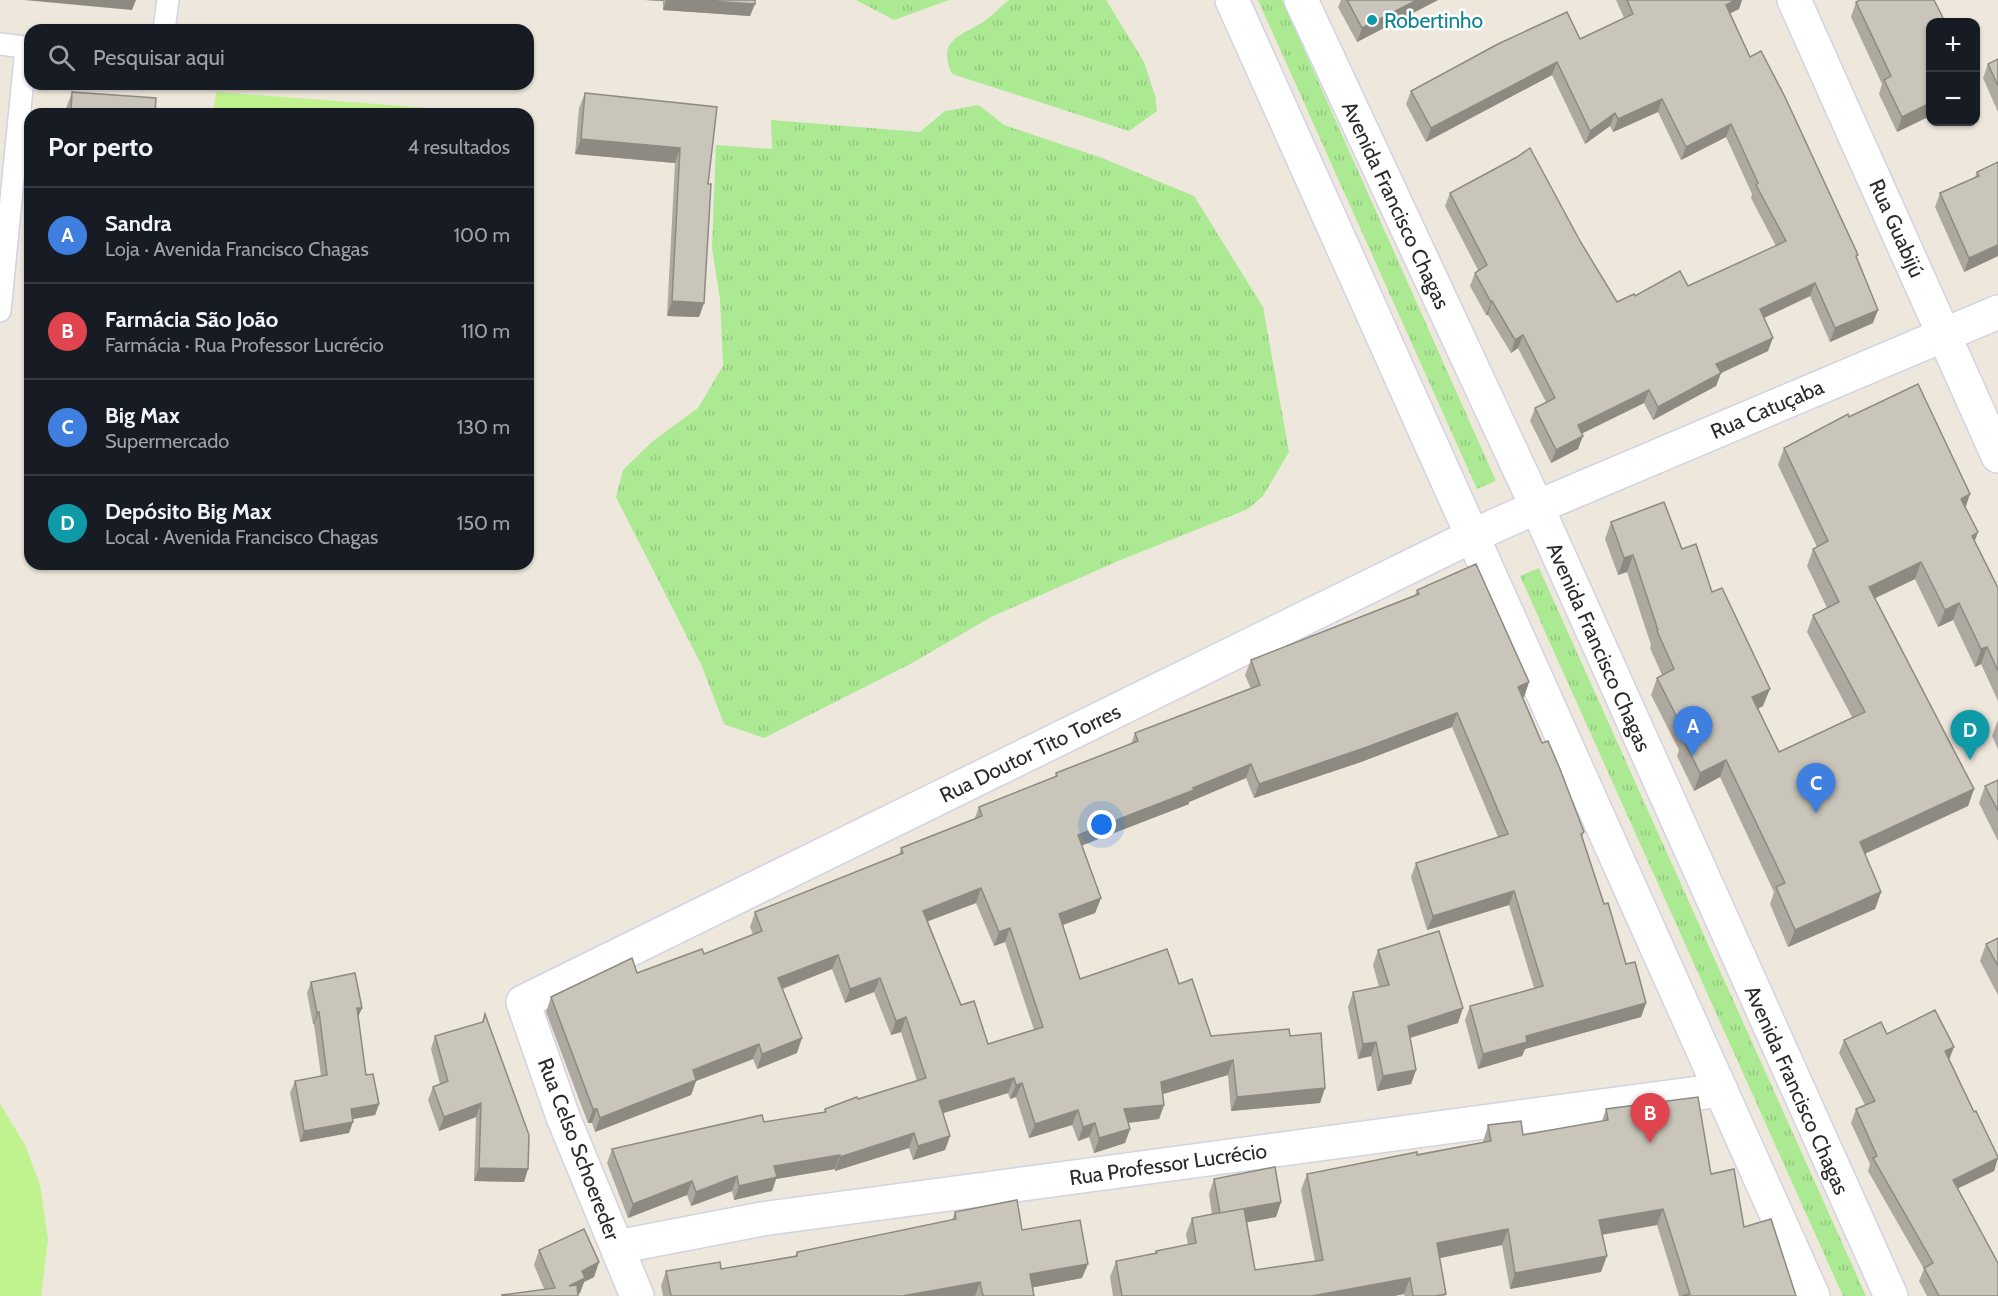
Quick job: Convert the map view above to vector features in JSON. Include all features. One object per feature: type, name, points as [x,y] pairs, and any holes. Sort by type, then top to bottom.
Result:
[{"type":"street","points":[[1232,0],[1813,1296]]},
{"type":"street","name":"Avenida Francisco Chagas","points":[[1301,0],[1537,507],[1891,1296]]},
{"type":"street","name":"Rua Guabijú","points":[[1794,0],[1998,456]]},
{"type":"street","name":"Rua Catuçaba","points":[[1537,507],[1998,312]]},
{"type":"street","name":"Rua Doutor Tito Torres","points":[[523,1002],[1472,536],[1537,507]]},
{"type":"street","name":"Rua Celso Schoereder","points":[[523,1002],[563,1117],[637,1296]]},
{"type":"street","name":"Rua Professor Lucrécio","points":[[617,1247],[762,1219],[1721,1090]]},
{"type":"lane","points":[[165,24],[168,0]]},
{"type":"lane","points":[[0,44],[24,47]]},
{"type":"lane","points":[[0,310],[24,85]]},
{"type":"green space","points":[[856,0],[949,0],[894,20]]},
{"type":"green space","points":[[1009,0],[1106,0],[1144,62],[1155,96],[1157,111],[1129,131],[952,74],[947,54],[953,41],[986,20]]},
{"type":"green space","points":[[1258,0],[1282,0],[1496,481],[1477,489]]},
{"type":"green space","points":[[216,92],[428,108],[214,108]]},
{"type":"green space","points":[[979,105],[1004,125],[1102,158],[1194,196],[1263,307],[1289,452],[1263,496],[1248,509],[1118,561],[991,617],[912,663],[764,738],[724,724],[701,664],[616,497],[623,470],[653,441],[698,408],[723,366],[720,299],[712,248],[716,145],[772,149],[771,120],[920,132],[945,111]]},
{"type":"green space","points":[[1539,568],[1866,1296],[1843,1296],[1520,576]]},
{"type":"green space","points":[[0,1104],[25,1145],[40,1185],[48,1239],[41,1296],[0,1296]]},
{"type":"building","points":[[692,0],[755,0],[755,4]]},
{"type":"building","points":[[1347,0],[1417,0],[1362,28]]},
{"type":"building","points":[[1627,0],[1735,0],[1726,5],[1750,57],[1761,51],[1785,97],[1858,255],[1856,256],[1878,310],[1835,328],[1815,283],[1760,309],[1773,338],[1716,364],[1721,373],[1658,407],[1649,390],[1578,425],[1583,436],[1556,450],[1535,408],[1555,398],[1523,335],[1515,340],[1475,273],[1487,265],[1450,193],[1530,148],[1580,241],[1617,302],[1634,294],[1635,296],[1680,271],[1688,286],[1786,241],[1756,185],[1758,183],[1731,124],[1686,147],[1662,99],[1618,119],[1615,113],[1590,131],[1557,62],[1431,128],[1411,91],[1498,44],[1567,12],[1580,39],[1633,14]]},
{"type":"building","points":[[1860,0],[1934,0],[1943,18],[1926,18],[1926,105],[1902,117],[1884,80],[1891,76],[1856,2]]},
{"type":"building","points":[[1998,59],[1998,86],[1988,64]]},
{"type":"building","points":[[72,92],[156,98],[155,108],[71,108]]},
{"type":"building","points":[[585,93],[717,107],[708,184],[711,184],[704,303],[672,301],[680,148],[581,139]]},
{"type":"building","points":[[1998,162],[1998,245],[1969,258],[1940,193],[1979,176],[1977,172]]},
{"type":"building","points":[[1918,384],[1970,494],[1961,499],[1978,532],[1972,536],[1998,588],[1998,671],[1987,647],[1981,649],[1959,603],[1945,610],[1921,562],[1869,587],[1974,789],[1860,842],[1881,892],[1795,930],[1776,887],[1785,883],[1726,760],[1700,773],[1683,739],[1687,737],[1657,678],[1674,669],[1657,631],[1633,555],[1624,558],[1611,522],[1664,502],[1682,549],[1696,544],[1712,592],[1722,588],[1770,689],[1752,697],[1779,752],[1865,712],[1813,615],[1839,602],[1813,549],[1828,541],[1784,448],[1848,414],[1849,417]]},
{"type":"building","points":[[1476,564],[1529,682],[1518,687],[1542,743],[1548,741],[1560,769],[1584,832],[1581,834],[1604,904],[1608,903],[1626,964],[1635,962],[1646,1003],[1526,1036],[1527,1042],[1483,1054],[1470,1006],[1543,986],[1514,891],[1433,916],[1416,863],[1508,834],[1457,713],[1259,784],[1251,764],[1193,788],[1194,790],[1078,835],[1101,898],[1059,914],[1080,979],[1167,949],[1179,984],[1192,979],[1211,1036],[1289,1029],[1290,1036],[1321,1033],[1325,1088],[1237,1097],[1233,1060],[1161,1082],[1164,1105],[1124,1109],[1130,1129],[1099,1138],[1095,1123],[1083,1127],[1078,1110],[1035,1124],[1022,1083],[1016,1085],[1014,1078],[939,1101],[950,1136],[918,1146],[914,1133],[840,1157],[840,1155],[774,1166],[777,1177],[739,1186],[737,1176],[696,1192],[692,1181],[633,1204],[612,1149],[762,1115],[764,1122],[826,1112],[825,1109],[857,1097],[858,1099],[926,1078],[906,1017],[896,1021],[880,978],[850,989],[838,955],[778,978],[802,1038],[762,1054],[759,1044],[693,1070],[696,1080],[600,1118],[597,1109],[593,1109],[551,997],[632,958],[637,973],[702,949],[704,954],[762,931],[755,912],[903,853],[901,848],[982,816],[979,807],[1057,776],[1056,773],[1138,741],[1135,733],[1260,685],[1251,660],[1419,594],[1417,590]],"holes":[[[981,888],[999,932],[1010,928],[1043,1027],[988,1044],[974,1001],[961,1005],[923,911]]]},
{"type":"building","points":[[1998,780],[1998,811],[1985,786]]},
{"type":"building","points":[[1439,931],[1463,1008],[1408,1026],[1416,1070],[1383,1076],[1376,1042],[1363,1044],[1353,992],[1389,985],[1378,950]]},
{"type":"building","points":[[1998,938],[1998,966],[1986,944]]},
{"type":"building","points":[[355,973],[362,1008],[357,1008],[366,1075],[373,1074],[379,1104],[351,1109],[353,1122],[304,1131],[295,1081],[327,1075],[319,1012],[317,1013],[311,982]]},
{"type":"building","points":[[1935,1010],[1954,1047],[1945,1051],[1998,1157],[1953,1180],[1998,1263],[1998,1296],[1939,1296],[1924,1268],[1933,1263],[1873,1158],[1877,1156],[1856,1109],[1875,1101],[1844,1040],[1881,1022],[1887,1034]]},
{"type":"building","points":[[485,1014],[529,1135],[528,1169],[479,1168],[481,1103],[444,1117],[433,1087],[448,1081],[435,1036],[483,1022]]},
{"type":"building","points":[[1698,1097],[1711,1174],[1734,1169],[1744,1227],[1771,1219],[1796,1296],[1682,1296],[1690,1294],[1663,1209],[1599,1220],[1607,1256],[1515,1273],[1508,1229],[1437,1243],[1446,1294],[1435,1296],[1413,1296],[1410,1278],[1312,1296],[1122,1296],[1116,1261],[1196,1243],[1192,1218],[1244,1208],[1255,1270],[1323,1260],[1307,1174],[1417,1152],[1417,1155],[1491,1141],[1488,1125],[1521,1121],[1523,1135],[1608,1120],[1606,1109]]},
{"type":"building","points":[[1275,1167],[1281,1202],[1220,1213],[1214,1179]]},
{"type":"building","points":[[1017,1200],[1022,1230],[1080,1220],[1088,1264],[1030,1274],[1034,1296],[983,1296],[980,1282],[902,1296],[671,1296],[666,1271],[720,1262],[721,1269],[797,1256],[797,1252],[956,1219],[955,1212]]},
{"type":"building","points":[[584,1229],[599,1262],[582,1271],[585,1278],[569,1286],[577,1285],[578,1296],[502,1296],[555,1288],[539,1250]]},
{"type":"place","name":"Robertinho","points":[[1372,20]]},
{"type":"place","name":"Sandra","points":[[1693,756]]},
{"type":"place","name":"Depósito Big Max","points":[[1970,760]]},
{"type":"place","name":"Big Max","points":[[1816,813]]},
{"type":"place","name":"Farmácia São João","points":[[1650,1143]]}]
